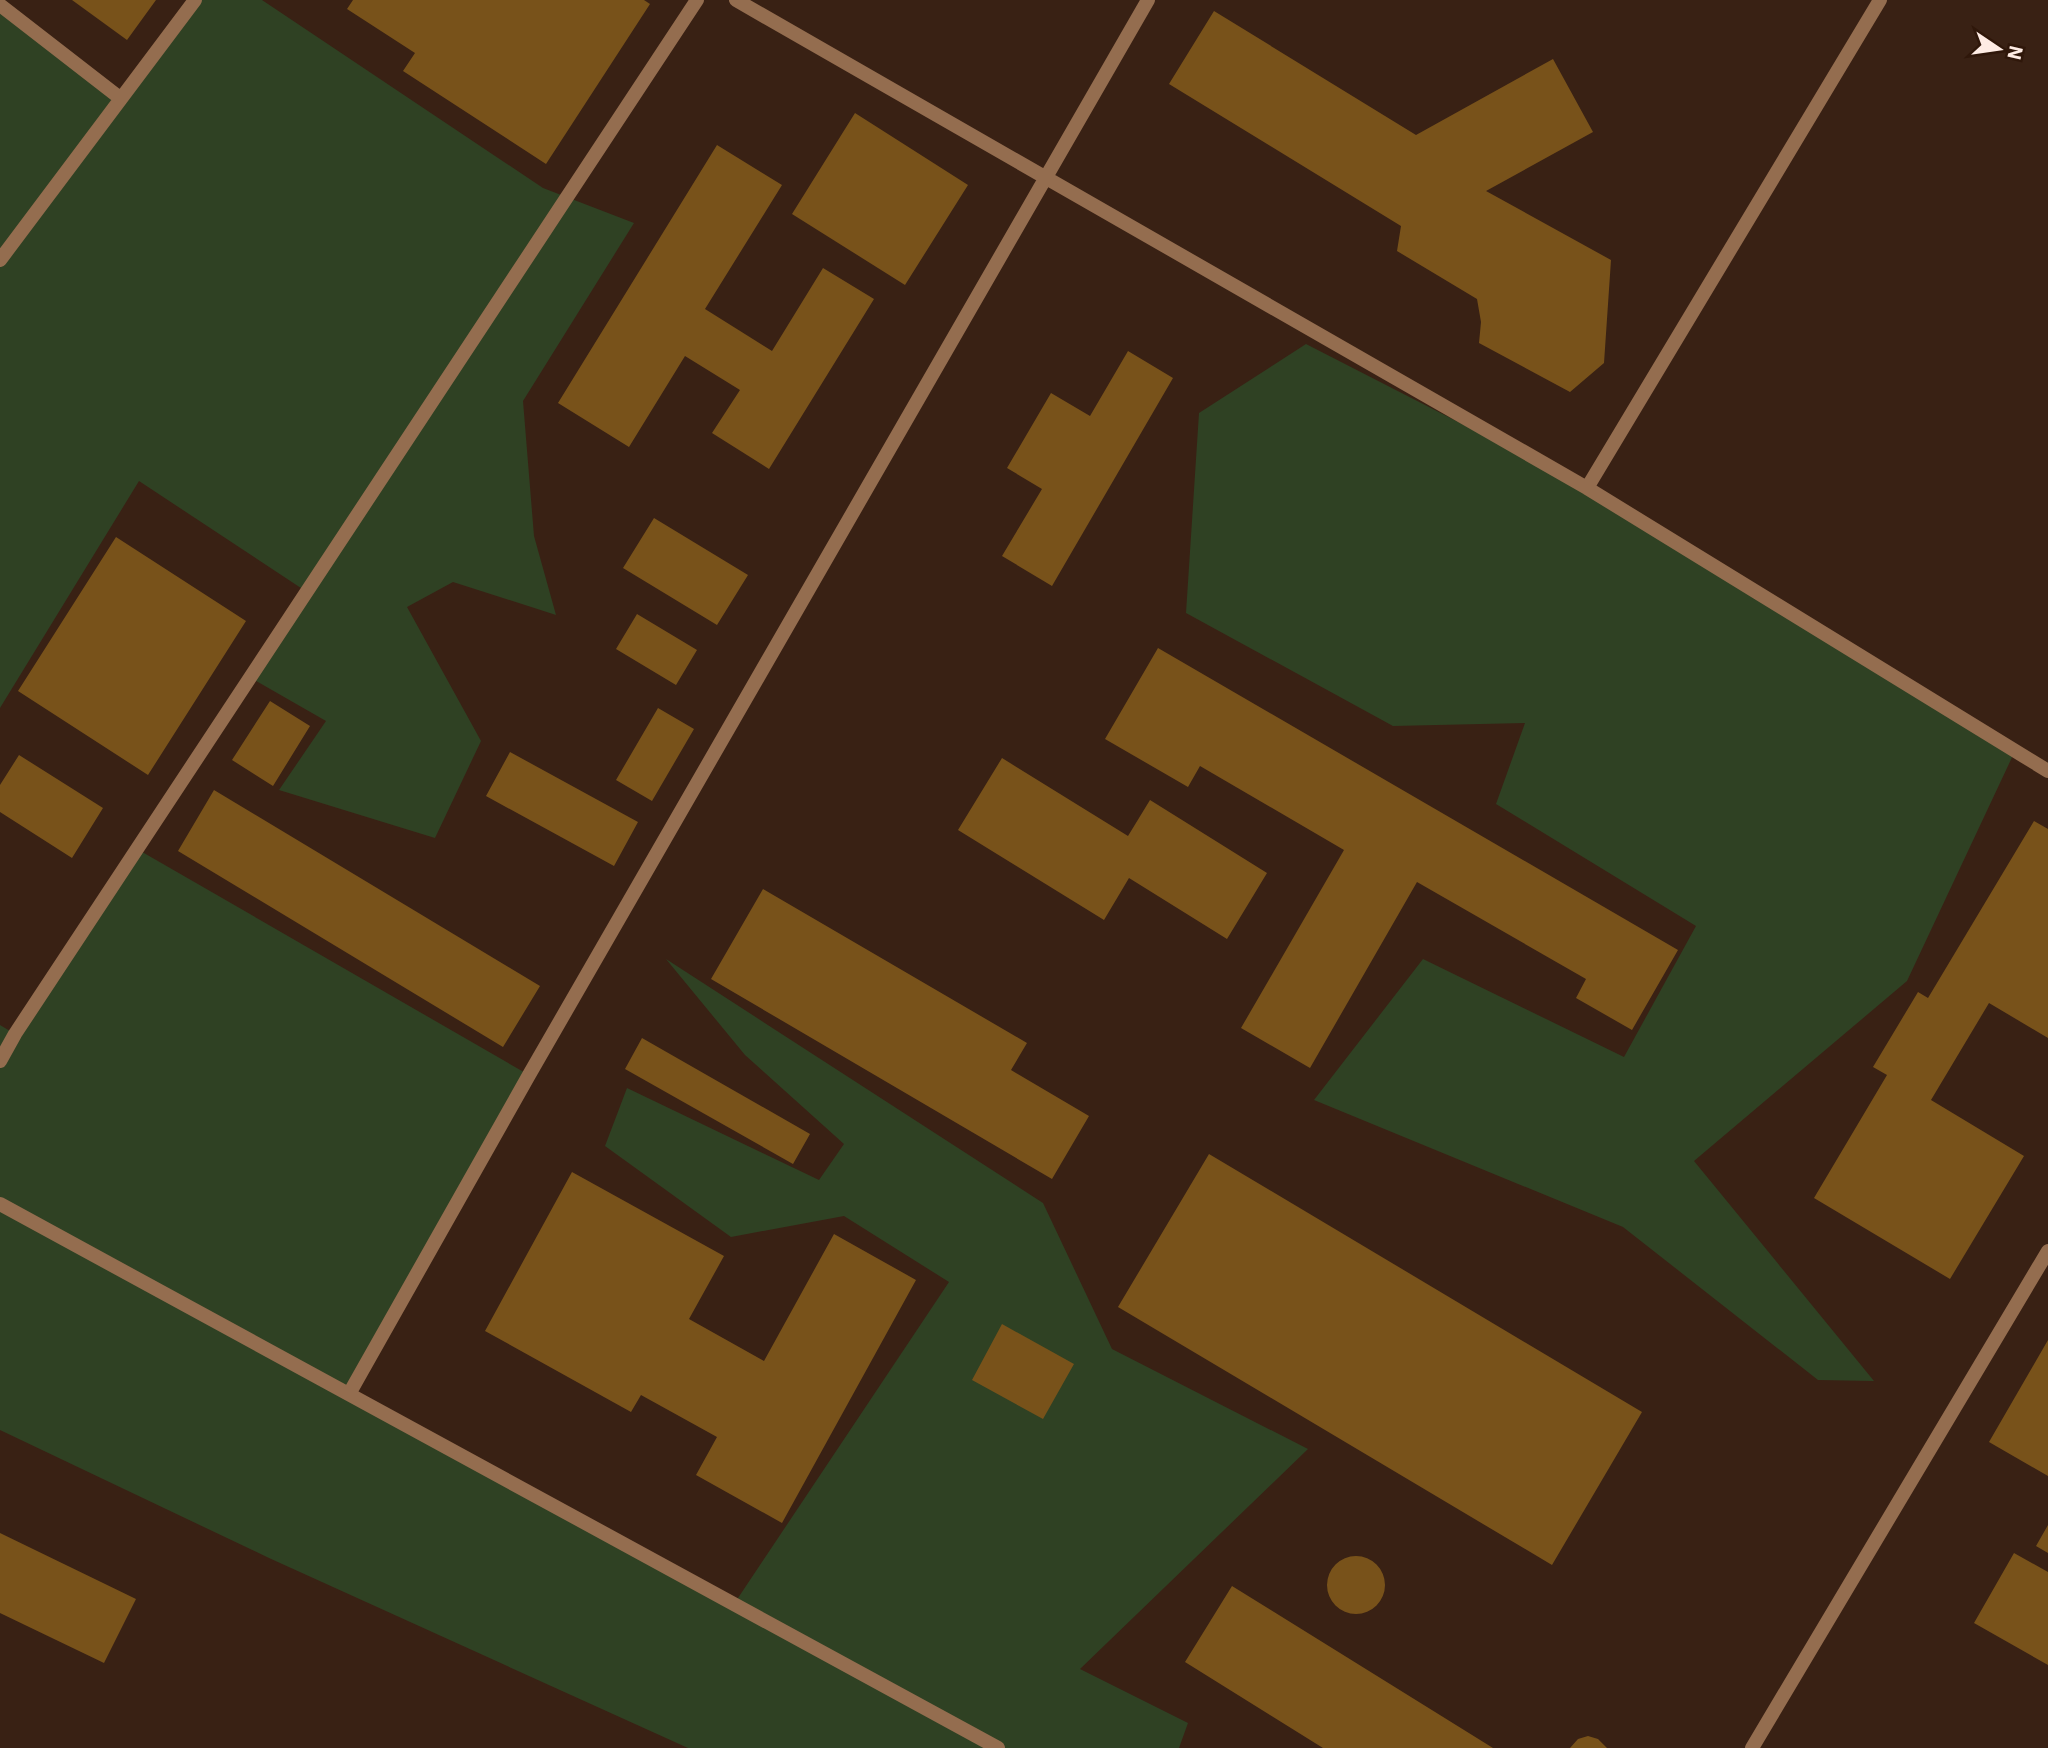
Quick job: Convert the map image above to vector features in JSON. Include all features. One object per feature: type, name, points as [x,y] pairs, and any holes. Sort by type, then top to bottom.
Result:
[{"type":"street","points":[[0,260],[195,0]]},
{"type":"street","points":[[0,1061],[697,0]]},
{"type":"street","points":[[736,0],[1587,488],[2048,771]]},
{"type":"street","points":[[349,1394],[550,1039],[1148,0]]},
{"type":"street","points":[[1587,488],[1880,0]]},
{"type":"street","points":[[0,5],[120,98]]},
{"type":"street","points":[[0,1204],[998,1748]]},
{"type":"street","points":[[1752,1748],[2048,1251]]},
{"type":"green space","points":[[195,0],[262,0],[543,188],[634,223],[523,401],[534,536],[556,615],[453,582],[407,607],[481,741],[435,838],[279,790],[326,721],[251,678],[307,592],[139,481],[0,708],[0,262]]},
{"type":"green space","points":[[0,5],[120,98],[0,260]]},
{"type":"green space","points":[[1306,344],[1587,488],[2015,751],[1907,981],[1694,1161],[1874,1381],[1818,1380],[1623,1227],[1314,1100],[1423,959],[1624,1057],[1696,926],[1496,804],[1525,723],[1393,726],[1186,613],[1199,413]]},
{"type":"green space","points":[[137,849],[529,1075],[349,1394],[734,1604],[949,1282],[844,1216],[731,1237],[605,1146],[627,1088],[819,1180],[844,1144],[745,1055],[666,959],[1043,1203],[1112,1349],[1308,1449],[1080,1669],[1188,1723],[1179,1748],[688,1748],[269,1558],[0,1430],[0,1025],[15,1034]]},
{"type":"building","points":[[72,0],[156,0],[127,40]]},
{"type":"building","points":[[353,0],[644,0],[650,4],[546,164],[403,71],[415,53],[347,9]]},
{"type":"building","points":[[1214,11],[1416,135],[1553,59],[1593,132],[1486,191],[1611,260],[1604,363],[1570,392],[1479,343],[1481,322],[1477,299],[1397,251],[1401,226],[1169,84]]},
{"type":"building","points":[[855,113],[968,185],[905,285],[792,214]]},
{"type":"building","points":[[717,145],[782,185],[705,309],[772,351],[823,268],[874,299],[769,469],[712,433],[740,390],[685,356],[629,447],[558,403]]},
{"type":"building","points":[[1128,351],[1173,378],[1052,586],[1002,556],[1042,489],[1007,468],[1051,393],[1090,416]]},
{"type":"building","points":[[654,518],[748,575],[717,625],[623,568]]},
{"type":"building","points":[[116,537],[246,621],[148,775],[18,691]]},
{"type":"building","points":[[637,614],[697,650],[676,685],[616,649]]},
{"type":"building","points":[[1158,648],[1678,950],[1632,1030],[1576,998],[1586,979],[1417,882],[1310,1068],[1241,1028],[1344,850],[1200,766],[1188,787],[1105,739]]},
{"type":"building","points":[[270,701],[310,726],[273,786],[232,760]]},
{"type":"building","points":[[658,708],[694,729],[652,801],[616,780]]},
{"type":"building","points":[[510,752],[638,822],[614,866],[486,796]]},
{"type":"building","points":[[19,755],[103,808],[72,858],[0,812],[0,785]]},
{"type":"building","points":[[1002,758],[1128,836],[1150,800],[1267,873],[1227,939],[1129,878],[1104,920],[958,830]]},
{"type":"building","points":[[214,790],[540,986],[503,1047],[178,851]]},
{"type":"building","points":[[2034,821],[2048,829],[2048,1038],[1989,1003],[1931,1100],[2024,1156],[1950,1279],[1814,1198],[1887,1075],[1873,1067],[1918,992],[1928,998]]},
{"type":"building","points":[[763,889],[1027,1043],[1011,1070],[1089,1116],[1052,1179],[711,979]]},
{"type":"building","points":[[642,1038],[810,1134],[793,1164],[625,1069]]},
{"type":"building","points":[[1209,1154],[1642,1412],[1552,1565],[1118,1307]]},
{"type":"building","points":[[572,1172],[724,1256],[689,1319],[764,1361],[834,1234],[916,1280],[782,1523],[696,1475],[717,1437],[641,1395],[631,1412],[485,1331]]},
{"type":"building","points":[[1002,1324],[1074,1364],[1043,1419],[972,1380]]},
{"type":"building","points":[[2048,1340],[2048,1476],[1989,1442]]},
{"type":"building","points":[[2048,1525],[2048,1553],[2036,1546]]},
{"type":"building","points":[[0,1533],[136,1599],[104,1663],[0,1613]]},
{"type":"building","points":[[2014,1553],[2048,1572],[2048,1665],[1974,1623]]},
{"type":"building","points":[[1356,1556],[1367,1558],[1380,1569],[1385,1585],[1383,1596],[1372,1609],[1356,1614],[1345,1612],[1332,1601],[1327,1585],[1329,1574],[1340,1561]]},
{"type":"building","points":[[1232,1586],[1493,1748],[1323,1748],[1185,1662]]},
{"type":"building","points":[[1588,1736],[1598,1739],[1607,1748],[1570,1748],[1578,1739]]}]
